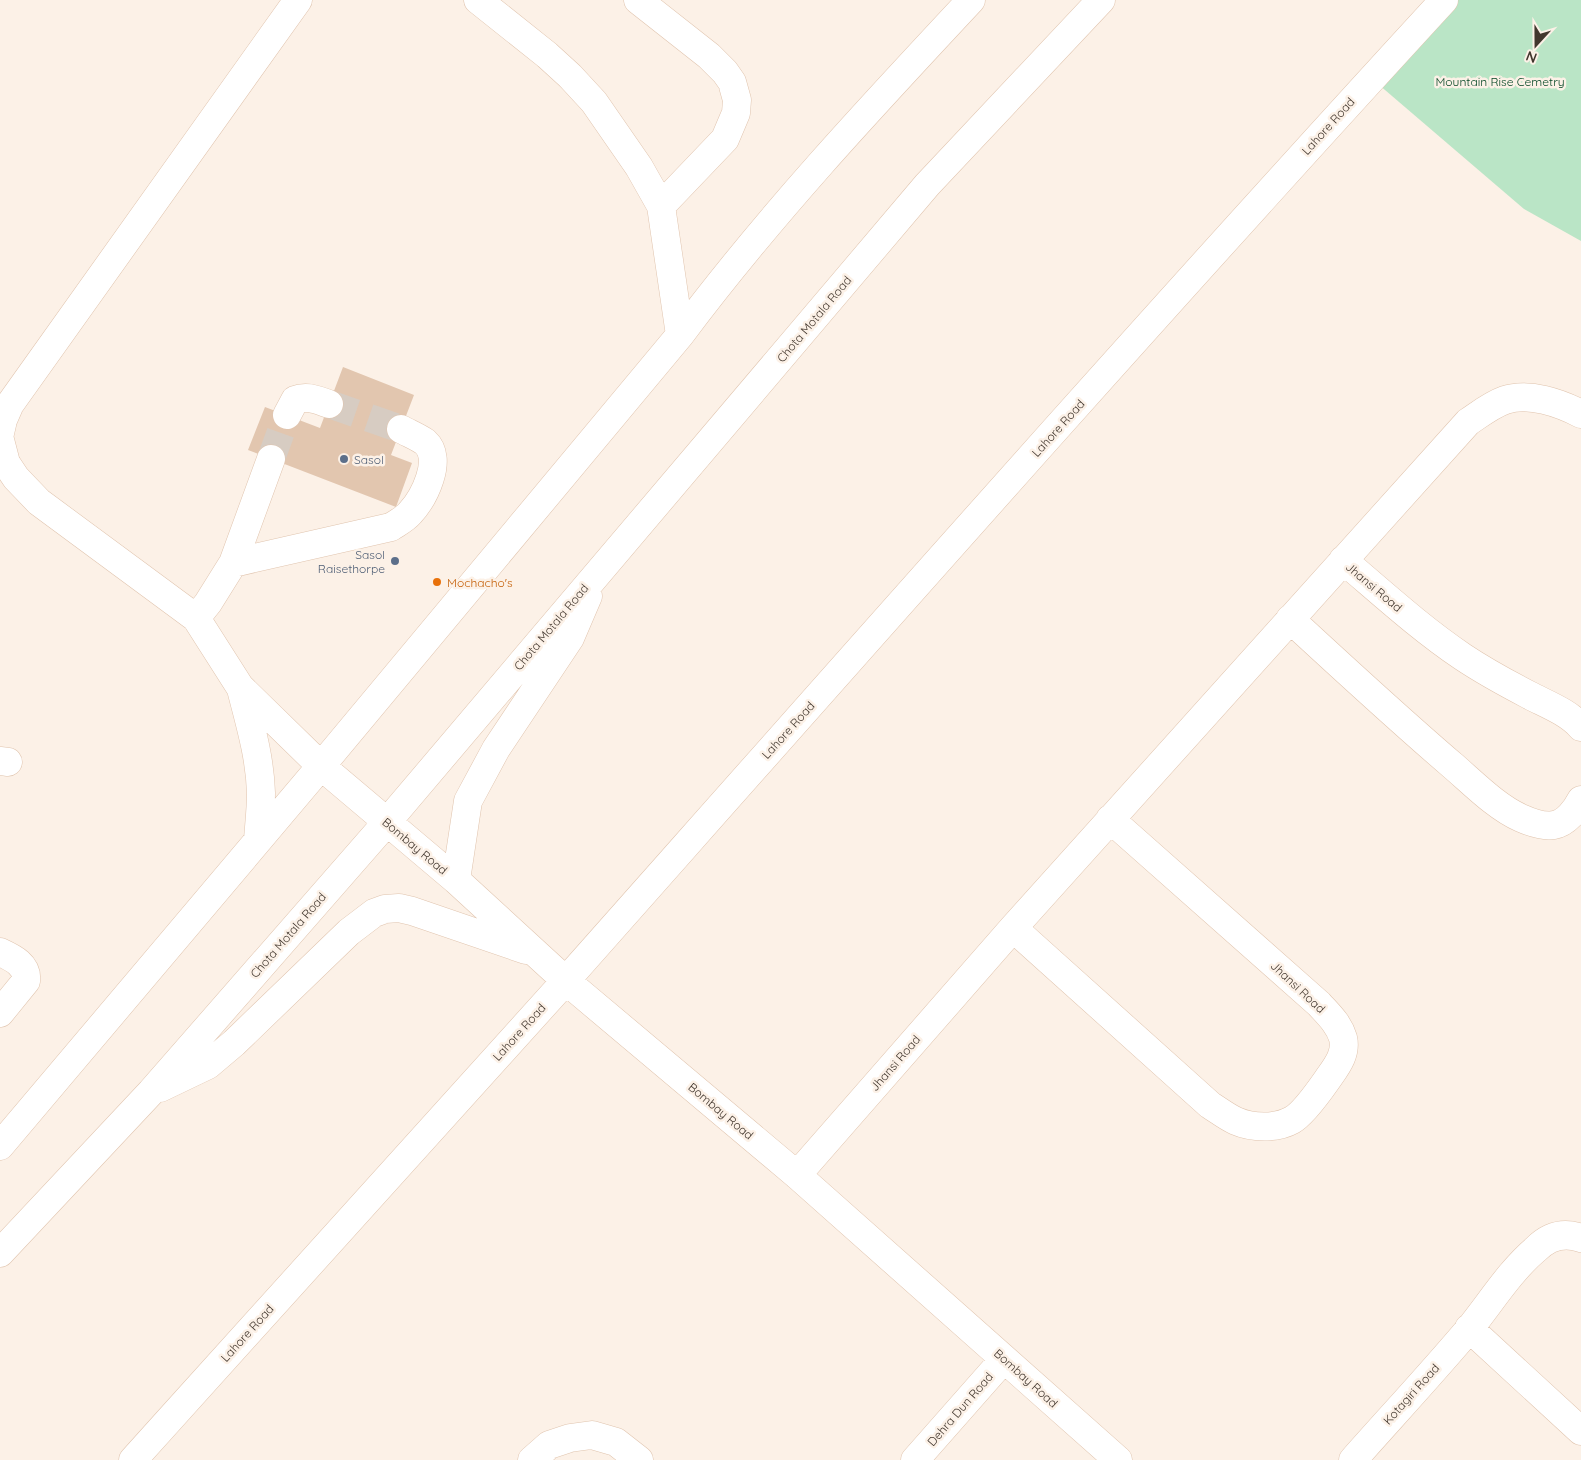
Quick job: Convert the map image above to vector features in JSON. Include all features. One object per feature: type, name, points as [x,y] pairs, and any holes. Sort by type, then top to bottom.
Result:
[{"type":"street","points":[[0,433],[10,404],[298,0]]},
{"type":"street","points":[[478,0],[547,55],[570,76],[594,102],[639,167],[661,206],[680,334]]},
{"type":"street","points":[[638,0],[709,56],[725,72],[732,82],[737,100],[736,113],[725,139],[661,206]]},
{"type":"street","points":[[0,1146],[321,766],[680,334],[720,281],[825,158],[971,0]]},
{"type":"street","points":[[1073,30],[1086,0]]},
{"type":"street","name":"Chota Motala Road","points":[[0,1253],[151,1092],[386,822],[927,185],[1101,0]]},
{"type":"street","name":"Lahore Road","points":[[133,1460],[566,980],[1342,110],[1444,0]]},
{"type":"street","points":[[287,415],[295,400],[301,397],[329,404]]},
{"type":"street","name":"Jhansi Road","points":[[797,1175],[1110,819],[1468,422],[1488,408],[1507,400],[1525,398],[1567,407],[1581,414]]},
{"type":"street","points":[[233,563],[391,527],[410,514],[428,484],[432,472],[433,459],[432,452],[425,442],[400,429]]},
{"type":"street","points":[[0,440],[6,463],[16,478],[39,502],[196,618],[240,687],[254,735],[261,794],[258,840]]},
{"type":"street","points":[[196,618],[233,563],[271,459]]},
{"type":"street","name":"Jhansi Road","points":[[1343,560],[1420,625],[1463,656],[1504,682],[1560,711],[1577,722],[1581,727]]},
{"type":"street","points":[[456,880],[468,801],[496,748],[570,638],[596,573]]},
{"type":"street","points":[[1290,619],[1386,709],[1494,801],[1520,818],[1542,825],[1554,825],[1564,820],[1576,810],[1581,800]]},
{"type":"street","name":"Bombay Road","points":[[240,687],[321,766],[456,880],[534,953],[797,1175],[1118,1460]]},
{"type":"street","name":"Jhansi Road","points":[[1013,928],[1210,1105],[1236,1121],[1254,1126],[1275,1126],[1293,1119],[1317,1094],[1339,1062],[1343,1050],[1343,1039],[1338,1026],[1319,1004],[1110,819]]},
{"type":"street","points":[[151,1092],[208,1065],[234,1043],[349,932],[374,914],[385,909],[398,908],[412,912],[534,953]]},
{"type":"street","points":[[0,952],[12,957],[23,967],[26,981],[0,1013]]},
{"type":"street","name":"Kotagiri Road","points":[[1353,1460],[1469,1328],[1536,1248],[1555,1236],[1570,1234],[1581,1238]]},
{"type":"street","points":[[1469,1328],[1581,1431]]},
{"type":"street","name":"Dehra Dun Road","points":[[915,1460],[1004,1359]]},
{"type":"street","points":[[532,1460],[549,1445],[570,1438],[592,1435],[616,1442],[640,1460]]},
{"type":"green space","name":"Mountain Rise Cemetry","points":[[1453,0],[1581,0],[1581,241],[1524,209],[1378,84]]},
{"type":"building","points":[[343,367],[414,395],[391,455],[412,463],[396,507],[248,450],[265,407],[320,428]]},
{"type":"tunnel","points":[[329,404],[401,429]]},
{"type":"tunnel","points":[[271,459],[287,415]]},
{"type":"place","name":"Sasol","points":[[344,459]]},
{"type":"place","name":"Sasol Raisethorpe","points":[[395,561]]},
{"type":"place","name":"Mochacho's","points":[[437,582]]}]
